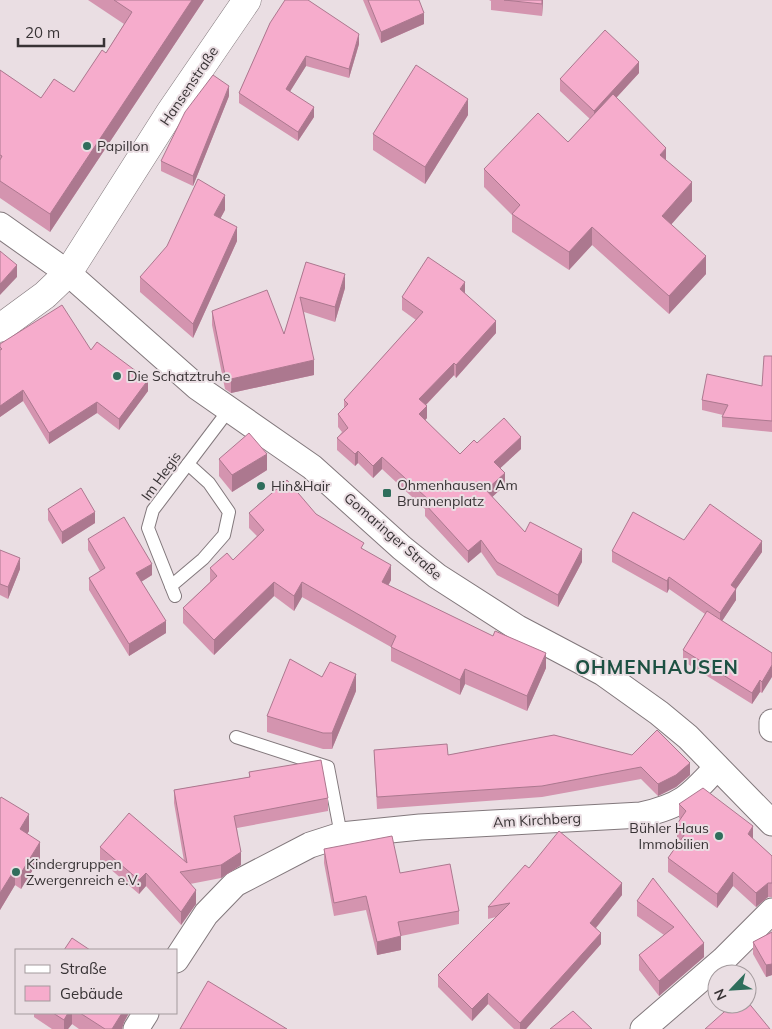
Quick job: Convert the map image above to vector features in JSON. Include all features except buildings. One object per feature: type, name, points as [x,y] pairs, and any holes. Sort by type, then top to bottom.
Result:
[{"type":"street","name":"Hansenstraße","points":[[0,328],[45,295],[68,273],[169,114],[247,0]]},
{"type":"street","name":"Gomaringer Straße","points":[[0,225],[68,273],[197,387],[228,411],[261,431],[312,467],[402,548],[452,586],[518,628],[603,673],[632,692],[680,731],[772,823]]},
{"type":"street","points":[[772,722],[772,729]]},
{"type":"street","name":"Am Kirchberg","points":[[178,957],[206,914],[235,884],[310,846],[341,835],[420,827],[641,815],[675,806],[692,794],[717,767]]},
{"type":"street","points":[[643,1029],[723,960],[772,911]]},
{"type":"street","points":[[136,1029],[145,1014]]},
{"type":"lane","name":"Im Hegis","points":[[188,464],[208,483],[228,512],[224,535],[173,591],[148,528],[153,510],[228,411]]},
{"type":"lane","points":[[236,737],[328,767],[341,835]]},
{"type":"place","name":"Papillon","points":[[87,146]]},
{"type":"place","name":"Die Schatztruhe","points":[[117,376]]},
{"type":"place","name":"Hin&Hair","points":[[261,486]]},
{"type":"place","name":"Ohmenhausen Am Brunnenplatz","points":[[387,493]]},
{"type":"place","name":"Bühler Haus Immobilien","points":[[719,836]]},
{"type":"place","name":"Kindergruppen Zwergenreich e.V.","points":[[16,872]]},
{"type":"district","name":"OHMENHAUSEN","points":[[657,667]]}]
